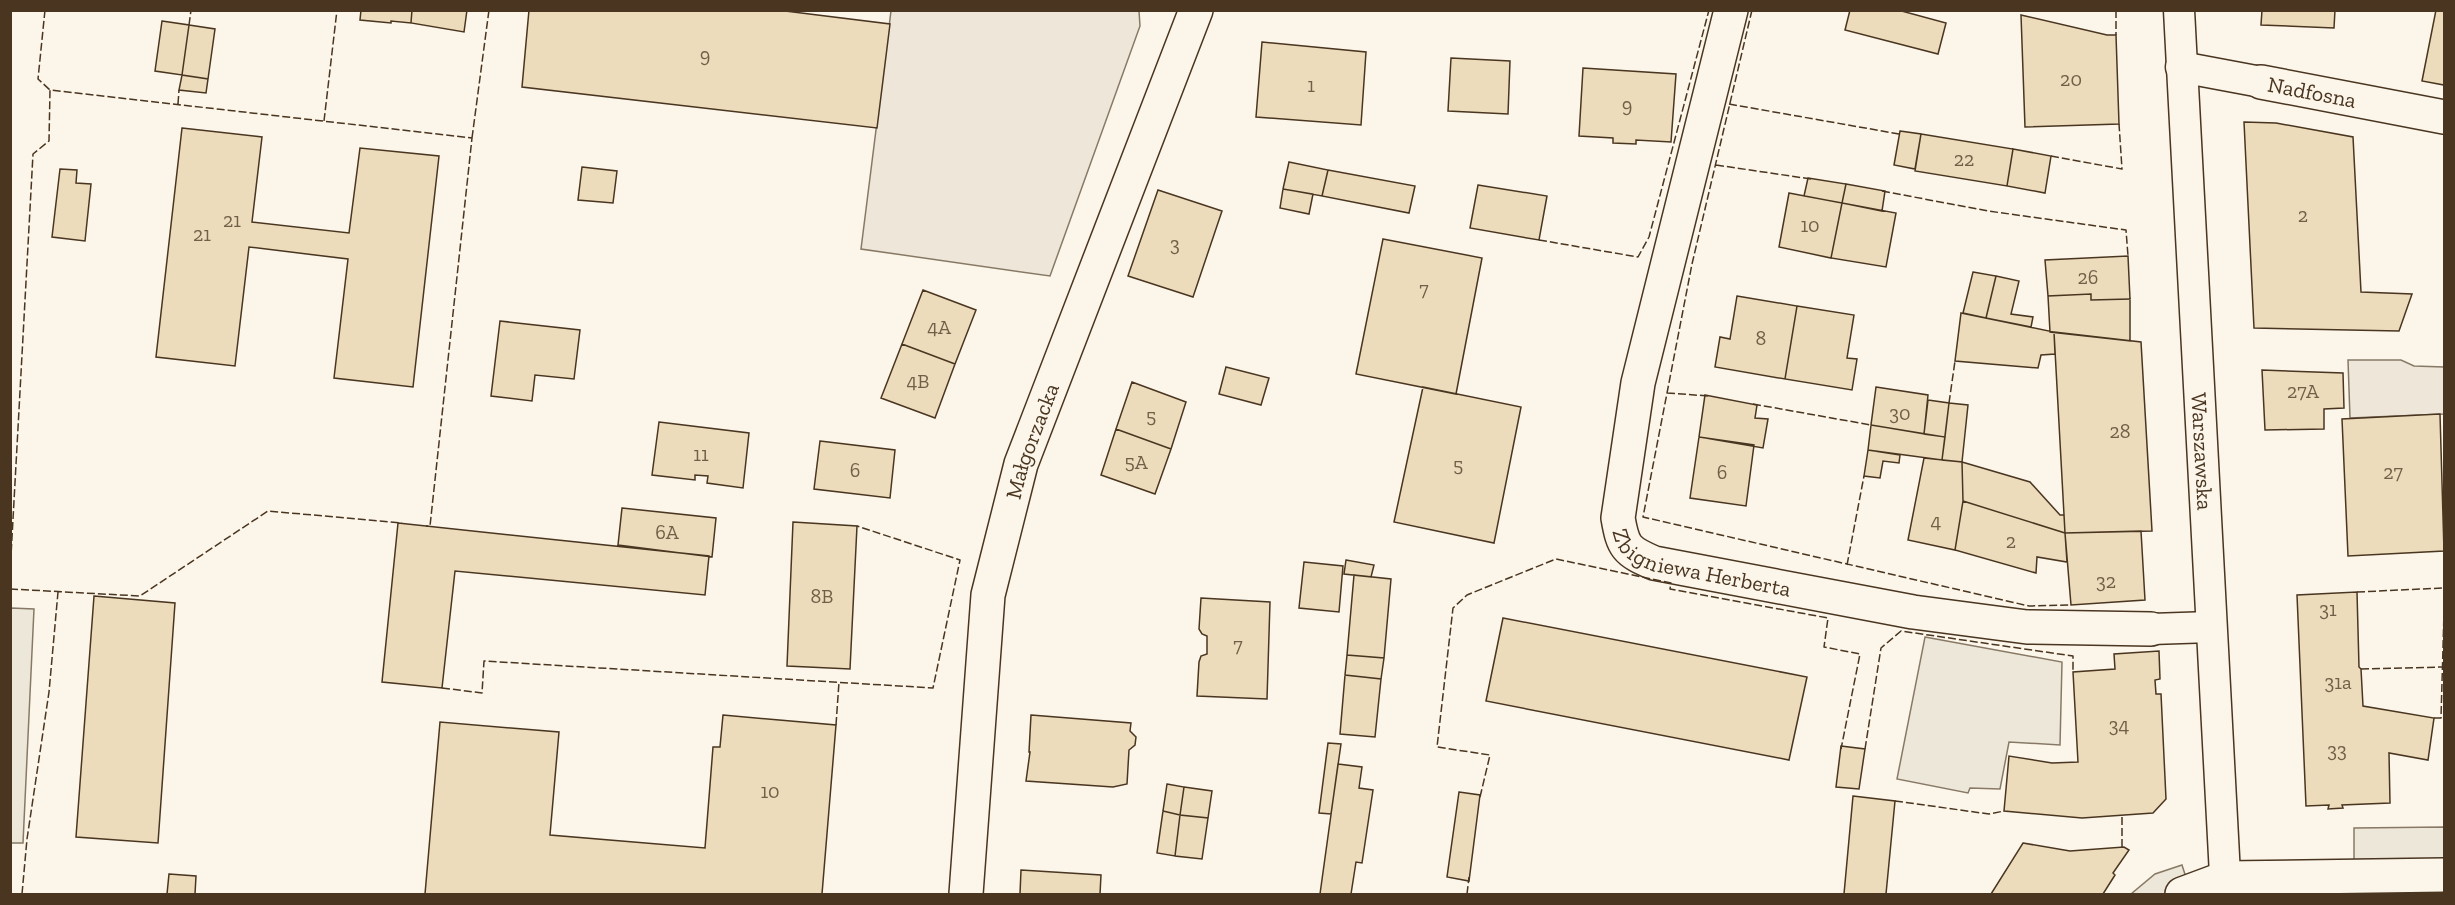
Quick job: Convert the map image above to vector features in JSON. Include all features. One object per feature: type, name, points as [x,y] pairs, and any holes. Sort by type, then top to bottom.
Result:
[{"type":"street","name":"Małgorzacka","points":[[966,894],[988,595],[1019,475],[1196,10]]},
{"type":"street","name":"Zbigniewa Herberta","points":[[1731,10],[1638,384],[1618,518],[1622,540],[1635,555],[1654,563],[1913,612],[2026,627],[2151,629],[2211,627]]},
{"type":"street","name":"Warszawska","points":[[2179,10],[2226,886]]},
{"type":"street","name":"Nadfosna","points":[[2181,67],[2445,117]]},
{"type":"street","points":[[2182,894],[2226,886],[2445,875]]},
{"type":"shaded area","points":[[891,11],[1139,11],[1140,26],[1050,276],[861,249]]},
{"type":"shaded area","points":[[2348,360],[2401,360],[2414,366],[2444,367],[2444,414],[2350,418]]},
{"type":"shaded area","points":[[11,608],[34,609],[23,843],[11,843]]},
{"type":"shaded area","points":[[1925,637],[2062,662],[2060,745],[2009,742],[2000,789],[1970,788],[1968,793],[1897,779]]},
{"type":"shaded area","points":[[2444,827],[2444,894],[2331,894],[2331,877],[2354,876],[2354,828]]},
{"type":"shaded area","points":[[2182,865],[2190,890],[2182,894],[2131,894],[2155,874]]},
{"type":"building","points":[[361,10],[412,10],[411,23],[360,20]]},
{"type":"building","points":[[412,10],[467,10],[464,32],[411,23]]},
{"type":"building","points":[[529,10],[777,10],[890,24],[877,128],[522,87]]},
{"type":"building","points":[[1850,10],[1898,10],[1946,23],[1938,54],[1845,30]]},
{"type":"building","points":[[2262,10],[2335,10],[2334,28],[2261,25]]},
{"type":"building","points":[[2436,10],[2444,10],[2444,85],[2422,81]]},
{"type":"building","points":[[2021,15],[2107,35],[2116,35],[2119,124],[2025,127]]},
{"type":"building","points":[[162,21],[189,25],[182,75],[155,71]]},
{"type":"building","points":[[189,25],[215,29],[208,79],[182,75]]},
{"type":"building","points":[[1262,42],[1366,52],[1361,125],[1256,117]]},
{"type":"building","points":[[1451,58],[1510,61],[1508,114],[1448,111]]},
{"type":"building","points":[[1583,68],[1676,74],[1671,142],[1636,140],[1636,144],[1613,143],[1613,138],[1579,136]]},
{"type":"building","points":[[182,75],[208,79],[206,93],[179,90]]},
{"type":"building","points":[[2244,122],[2276,123],[2353,137],[2361,292],[2412,294],[2399,331],[2254,328]]},
{"type":"building","points":[[182,128],[262,137],[252,222],[349,233],[360,148],[439,156],[413,387],[334,378],[348,259],[249,247],[235,366],[156,357]]},
{"type":"building","points":[[1900,131],[1921,134],[1915,169],[1894,165]]},
{"type":"building","points":[[1921,134],[2013,149],[2007,186],[1915,171]]},
{"type":"building","points":[[2013,149],[2051,156],[2045,193],[2007,186]]},
{"type":"building","points":[[1289,162],[1328,170],[1322,196],[1283,189]]},
{"type":"building","points":[[582,167],[617,171],[613,203],[578,200]]},
{"type":"building","points":[[60,169],[77,170],[76,183],[91,184],[85,241],[52,237]]},
{"type":"building","points":[[1328,170],[1415,186],[1409,213],[1322,196]]},
{"type":"building","points":[[1808,178],[1846,184],[1842,203],[1804,196]]},
{"type":"building","points":[[1846,184],[1885,191],[1882,211],[1842,203]]},
{"type":"building","points":[[1478,185],[1547,196],[1539,240],[1470,228]]},
{"type":"building","points":[[1283,189],[1313,194],[1309,214],[1280,208]]},
{"type":"building","points":[[1158,190],[1222,211],[1193,297],[1128,276]]},
{"type":"building","points":[[1789,193],[1842,203],[1831,258],[1779,247]]},
{"type":"building","points":[[1842,203],[1896,213],[1886,267],[1831,258]]},
{"type":"building","points":[[1383,239],[1482,258],[1456,394],[1356,374]]},
{"type":"building","points":[[2128,256],[2130,299],[2091,300],[2091,294],[2048,296],[2045,260]]},
{"type":"building","points":[[1973,272],[1996,276],[1986,318],[1963,313]]},
{"type":"building","points":[[1996,276],[2019,281],[2011,314],[2033,317],[2031,327],[1986,318]]},
{"type":"building","points":[[923,290],[976,310],[955,364],[902,344]]},
{"type":"building","points":[[2091,294],[2091,300],[2130,299],[2130,341],[2050,332],[2048,296]]},
{"type":"building","points":[[1737,296],[1797,306],[1785,379],[1715,367],[1720,337],[1730,339]]},
{"type":"building","points":[[1797,306],[1854,315],[1847,358],[1857,359],[1852,390],[1785,379]]},
{"type":"building","points":[[1961,313],[2054,332],[2055,354],[2041,355],[2038,368],[1955,361]]},
{"type":"building","points":[[500,321],[580,330],[574,379],[535,375],[532,401],[491,396]]},
{"type":"building","points":[[2054,332],[2141,342],[2152,531],[2065,533]]},
{"type":"building","points":[[902,344],[955,364],[935,418],[881,398]]},
{"type":"building","points":[[1226,367],[1269,378],[1261,405],[1219,394]]},
{"type":"building","points":[[2262,370],[2343,373],[2344,408],[2324,409],[2324,429],[2265,430]]},
{"type":"building","points":[[1132,382],[1186,402],[1171,449],[1116,429]]},
{"type":"building","points":[[1423,387],[1521,407],[1494,543],[1394,522]]},
{"type":"building","points":[[1876,387],[1928,395],[1924,434],[1871,425]]},
{"type":"building","points":[[1705,395],[1757,405],[1755,418],[1768,419],[1763,448],[1699,437]]},
{"type":"building","points":[[1928,400],[1949,403],[1945,437],[1924,434]]},
{"type":"building","points":[[1949,403],[1968,405],[1962,462],[1942,460]]},
{"type":"building","points":[[2440,414],[2444,551],[2348,556],[2342,419]]},
{"type":"building","points":[[659,422],[749,433],[743,488],[707,483],[708,476],[695,475],[695,480],[652,475]]},
{"type":"building","points":[[1871,425],[1945,437],[1942,460],[1868,450]]},
{"type":"building","points":[[1116,429],[1171,449],[1155,494],[1101,475]]},
{"type":"building","points":[[1699,437],[1754,445],[1746,506],[1690,498]]},
{"type":"building","points":[[820,441],[895,450],[890,498],[814,489]]},
{"type":"building","points":[[1868,450],[1900,455],[1899,463],[1883,461],[1880,478],[1864,476]]},
{"type":"building","points":[[1924,458],[1962,462],[1963,501],[1955,550],[1908,540]]},
{"type":"building","points":[[1962,462],[2030,482],[2060,515],[2064,515],[2065,533],[1963,501]]},
{"type":"building","points":[[1963,501],[2065,533],[2067,562],[2037,557],[2036,573],[1955,550]]},
{"type":"building","points":[[622,508],[716,518],[712,557],[618,545]]},
{"type":"building","points":[[793,522],[857,526],[850,669],[787,666]]},
{"type":"building","points":[[398,523],[709,556],[705,595],[455,571],[442,688],[382,682]]},
{"type":"building","points":[[2141,531],[2145,600],[2071,605],[2065,533]]},
{"type":"building","points":[[1346,560],[1374,565],[1371,577],[1344,574]]},
{"type":"building","points":[[1304,562],[1343,566],[1339,612],[1299,608]]},
{"type":"building","points":[[1354,575],[1391,579],[1384,658],[1347,655]]},
{"type":"building","points":[[2357,592],[2359,667],[2363,706],[2434,718],[2428,760],[2389,753],[2390,803],[2342,805],[2343,808],[2328,809],[2329,805],[2306,806],[2297,595]]},
{"type":"building","points":[[94,596],[175,603],[158,843],[76,837]]},
{"type":"building","points":[[1201,598],[1270,602],[1267,699],[1197,696],[1199,662],[1201,656],[1207,654],[1207,636],[1199,629]]},
{"type":"building","points":[[1503,618],[1807,677],[1789,760],[1486,701]]},
{"type":"building","points":[[2159,651],[2160,679],[2155,680],[2156,694],[2161,694],[2166,799],[2153,813],[2082,818],[2004,811],[2009,756],[2052,763],[2078,762],[2073,672],[2115,669],[2114,654]]},
{"type":"building","points":[[1347,655],[1384,658],[1381,679],[1345,675]]},
{"type":"building","points":[[1345,675],[1381,679],[1375,737],[1340,734]]},
{"type":"building","points":[[723,715],[836,725],[822,894],[425,894],[440,722],[559,732],[550,835],[705,848],[713,747],[720,747]]},
{"type":"building","points":[[1031,715],[1131,723],[1130,731],[1136,737],[1135,745],[1129,750],[1127,784],[1113,787],[1026,781]]},
{"type":"building","points":[[1328,743],[1341,744],[1331,814],[1319,813]]},
{"type":"building","points":[[1841,746],[1865,749],[1859,789],[1836,787]]},
{"type":"building","points":[[1338,764],[1362,767],[1359,788],[1373,790],[1362,863],[1356,862],[1351,894],[1320,894]]},
{"type":"building","points":[[1167,784],[1184,787],[1180,815],[1163,811]]},
{"type":"building","points":[[1184,787],[1212,791],[1208,818],[1180,815]]},
{"type":"building","points":[[1459,792],[1480,795],[1469,881],[1447,877]]},
{"type":"building","points":[[1853,796],[1895,801],[1886,894],[1844,894]]},
{"type":"building","points":[[1163,811],[1180,815],[1175,856],[1157,853]]},
{"type":"building","points":[[1180,815],[1208,818],[1202,859],[1175,856]]},
{"type":"building","points":[[2023,843],[2070,851],[2124,847],[2129,850],[2113,873],[2115,875],[2103,894],[1991,894]]},
{"type":"building","points":[[1021,870],[1101,875],[1100,894],[1020,894]]},
{"type":"building","points":[[169,874],[196,876],[195,894],[167,894]]},
{"type":"fence","points":[[45,10],[38,79],[50,90]]},
{"type":"fence","points":[[189,25],[191,10]]},
{"type":"fence","points":[[324,121],[337,10]]},
{"type":"fence","points":[[472,138],[489,10]]},
{"type":"fence","points":[[1539,240],[1638,257],[1649,237],[1709,10]]},
{"type":"fence","points":[[1752,10],[1692,264],[1643,517],[2029,606],[2071,605]]},
{"type":"fence","points":[[2116,10],[2116,35]]},
{"type":"fence","points":[[10,574],[33,154],[49,141],[50,90],[472,138],[430,526],[426,526]]},
{"type":"fence","points":[[178,104],[179,90]]},
{"type":"fence","points":[[1729,104],[1899,134]]},
{"type":"fence","points":[[2051,156],[2122,169],[2119,124]]},
{"type":"fence","points":[[1716,165],[1811,179]]},
{"type":"fence","points":[[1882,191],[1988,211],[2126,230],[2128,256]]},
{"type":"fence","points":[[1949,403],[1955,361]]},
{"type":"fence","points":[[1667,393],[1709,396]]},
{"type":"fence","points":[[1753,404],[1871,425]]},
{"type":"fence","points":[[1847,565],[1864,476]]},
{"type":"fence","points":[[10,589],[140,596],[268,511],[402,523]]},
{"type":"fence","points":[[442,688],[482,693],[484,661],[933,688],[960,560],[857,526]]},
{"type":"fence","points":[[1480,797],[1490,755],[1437,747],[1453,608],[1467,595],[1556,559],[1671,583],[1670,589],[1828,618],[1824,647],[1860,654],[1841,749]]},
{"type":"fence","points":[[2357,592],[2444,588]]},
{"type":"fence","points":[[22,894],[27,839],[49,692],[58,592]]},
{"type":"fence","points":[[2434,718],[2441,718],[2444,612]]},
{"type":"fence","points":[[1865,749],[1881,648],[1901,631],[2073,656],[2073,672]]},
{"type":"fence","points":[[2361,669],[2443,667]]},
{"type":"fence","points":[[836,725],[839,682]]},
{"type":"fence","points":[[1895,801],[1989,814],[2004,811]]},
{"type":"fence","points":[[2122,815],[2122,847]]},
{"type":"fence","points":[[1467,894],[1469,877]]}]
